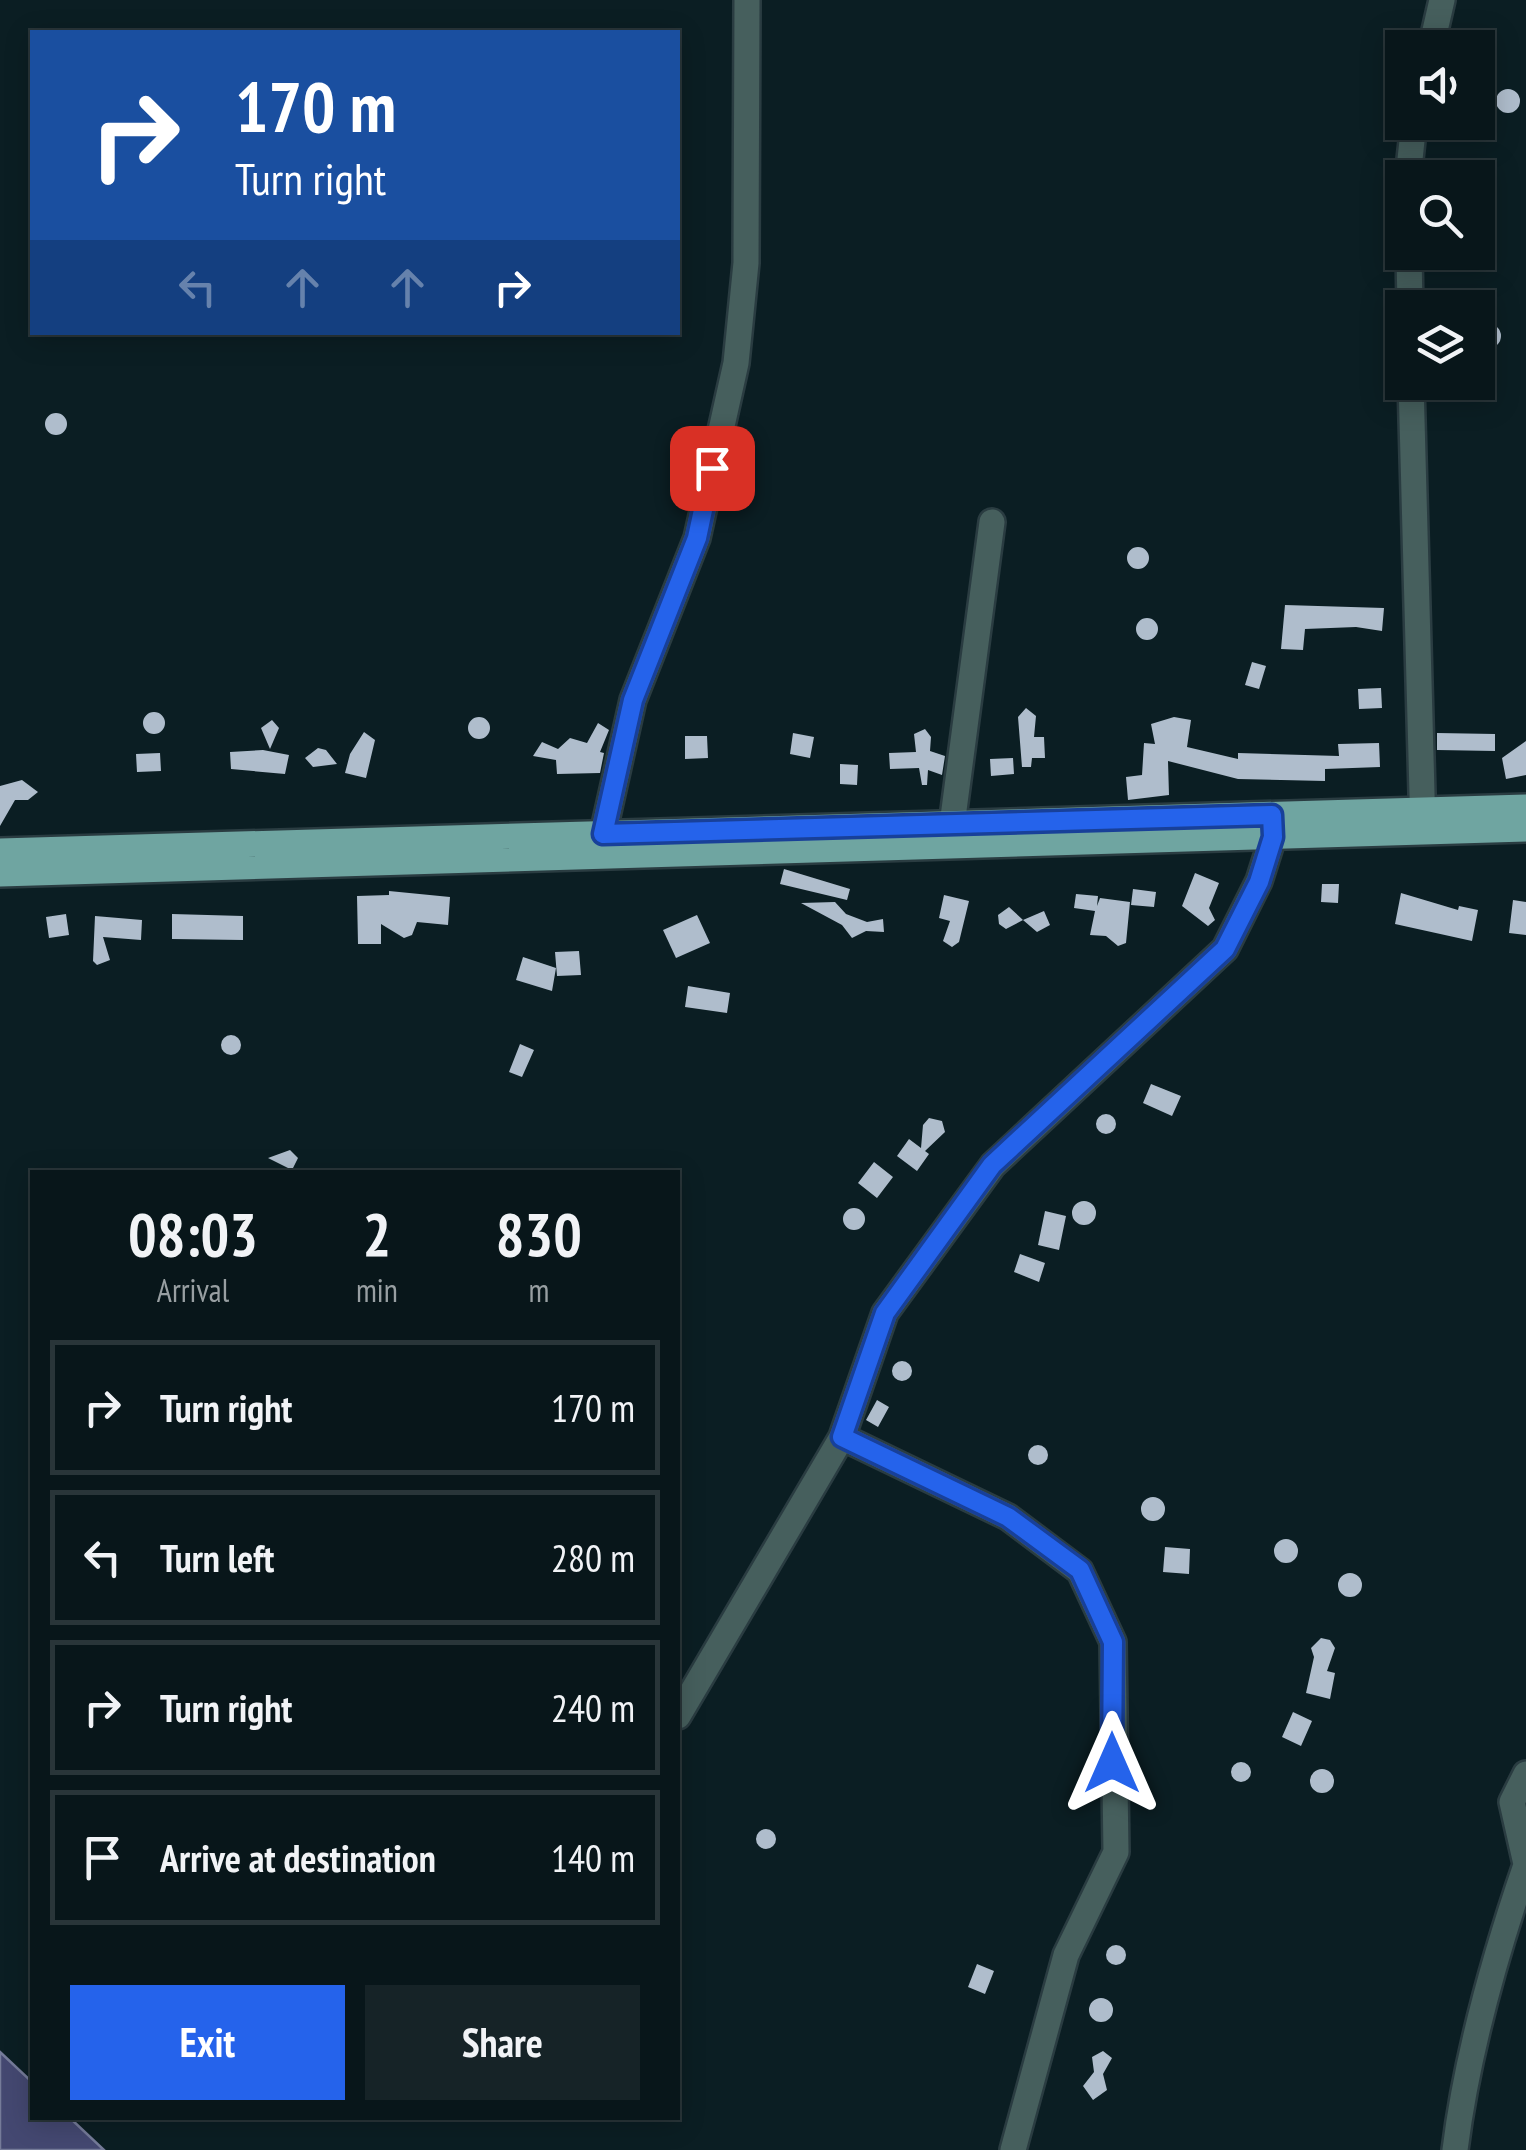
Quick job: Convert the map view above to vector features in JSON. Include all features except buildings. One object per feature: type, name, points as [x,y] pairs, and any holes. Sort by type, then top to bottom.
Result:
[{"type":"main road","points":[[0,874],[1422,821],[1526,807]]},
{"type":"main road","points":[[1422,821],[1526,828]]},
{"type":"main road","points":[[0,851],[952,825],[1272,826]]},
{"type":"street","points":[[603,834],[633,700],[697,538],[736,363],[746,264],[748,0]]},
{"type":"street","points":[[1435,30],[1442,0]]},
{"type":"street","points":[[1411,400],[1422,821]]},
{"type":"street","points":[[952,825],[992,522]]},
{"type":"street","points":[[680,1713],[842,1437],[885,1313],[992,1165],[1225,949],[1259,882],[1272,826]]},
{"type":"street","points":[[842,1437],[1008,1517],[1080,1570],[1113,1642],[1116,1852],[1066,1955],[1012,2150]]},
{"type":"street","points":[[1455,2150],[1463,2083],[1504,1929],[1526,1865],[1512,1802],[1526,1774]]},
{"type":"water","points":[[0,2052],[30,2080],[30,2120],[72,2120],[104,2150],[0,2150]]},
{"type":"route","points":[[712,468],[697,538],[633,700],[603,834],[1272,815],[1273,837],[1259,882],[1225,949],[992,1165],[885,1313],[842,1437],[1008,1517],[1080,1570],[1113,1642],[1112,1763]]}]
